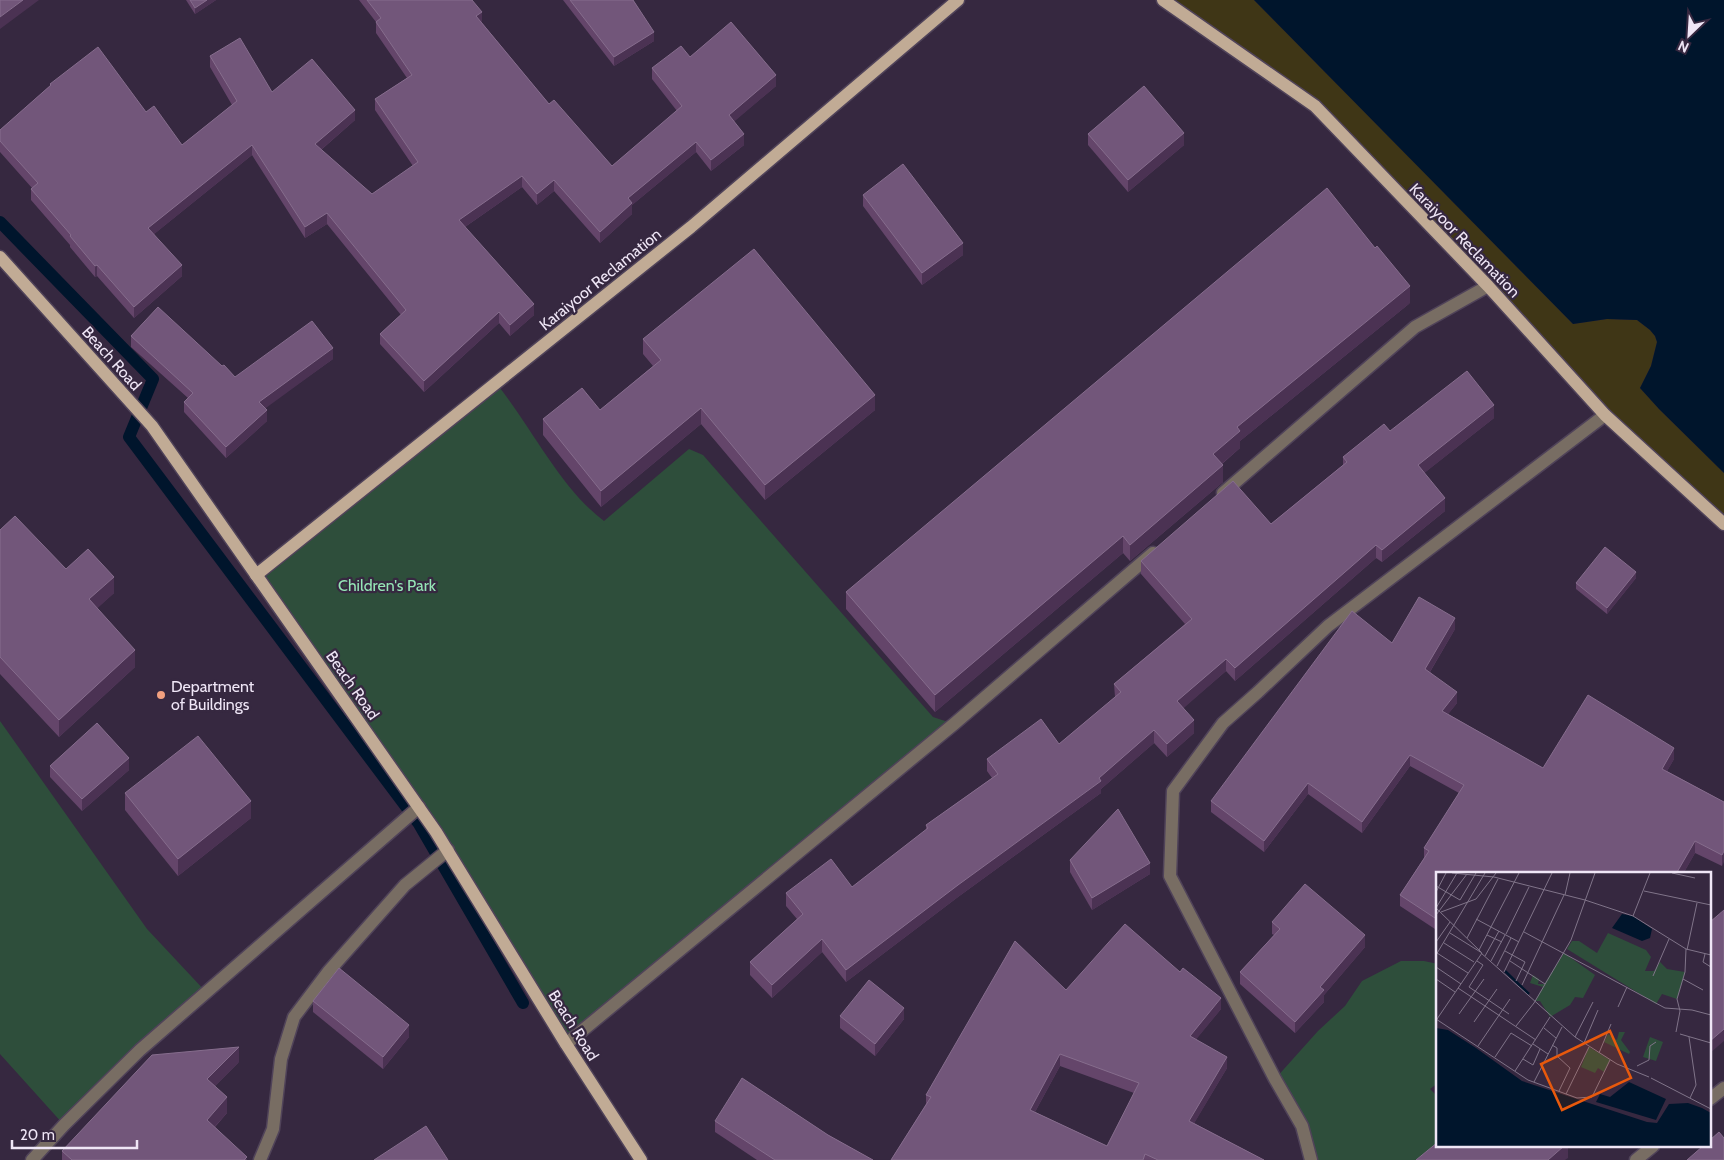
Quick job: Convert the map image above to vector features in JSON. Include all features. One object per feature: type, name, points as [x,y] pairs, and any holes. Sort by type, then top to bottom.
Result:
[{"type":"main road","name":"Karaiyoor Reclamation","points":[[256,575],[691,227],[958,0]]},
{"type":"main road","name":"Karaiyoor Reclamation","points":[[1163,0],[1315,106],[1488,286],[1605,415],[1724,524]]},
{"type":"main road","name":"Beach Road","points":[[0,257],[152,426],[419,806],[448,850],[566,1044],[641,1160]]},
{"type":"street","points":[[1211,503],[1416,327],[1488,286]]},
{"type":"street","points":[[1311,1160],[1302,1126],[1275,1079],[1170,876],[1174,791],[1223,722],[1328,626],[1605,415]]},
{"type":"street","points":[[566,1044],[954,724],[1166,542]]},
{"type":"street","points":[[32,1160],[64,1125],[140,1050],[419,806]]},
{"type":"street","points":[[260,1160],[273,1129],[281,1059],[294,1017],[328,972],[405,885],[448,850]]},
{"type":"street","points":[[1712,1097],[1724,1088]]},
{"type":"street","points":[[1636,1160],[1651,1148]]},
{"type":"green space","name":"Children's Park","points":[[496,383],[573,492],[604,521],[689,449],[703,455],[933,717],[954,724],[566,1044],[436,832],[256,575]]},
{"type":"green space","points":[[0,721],[147,929],[206,992],[64,1125],[0,1054]]},
{"type":"green space","points":[[1401,961],[1424,961],[1436,964],[1436,1084],[1430,1089],[1436,1095],[1436,1144],[1416,1160],[1311,1160],[1275,1079],[1318,1031],[1345,1006],[1362,981]]},
{"type":"sand","points":[[1163,0],[1254,0],[1573,324],[1607,319],[1637,320],[1650,330],[1657,342],[1651,366],[1640,388],[1724,473],[1724,524],[1605,415],[1315,106]]},
{"type":"water","points":[[1254,0],[1724,0],[1724,473],[1640,388],[1651,366],[1657,342],[1650,330],[1637,320],[1607,319],[1573,324]]},
{"type":"building","points":[[0,0],[23,0],[0,17]]},
{"type":"building","points":[[190,0],[207,0],[195,8]]},
{"type":"building","points":[[367,0],[472,0],[482,12],[476,16],[549,104],[554,100],[612,166],[682,106],[652,68],[681,46],[690,57],[731,22],[776,75],[729,115],[744,134],[711,160],[696,142],[628,198],[632,203],[600,232],[554,180],[537,194],[522,176],[459,220],[534,304],[510,325],[499,312],[424,381],[380,334],[406,310],[327,213],[305,227],[252,145],[148,228],[182,265],[134,307],[97,265],[95,266],[31,189],[38,183],[0,141],[0,130],[50,84],[98,47],[146,112],[154,106],[182,145],[237,101],[210,56],[240,38],[272,92],[312,59],[355,110],[315,144],[372,194],[418,162],[375,99],[412,75],[376,22],[381,18]]},
{"type":"building","points":[[570,0],[633,0],[654,32],[614,57]]},
{"type":"building","points":[[1144,86],[1184,133],[1128,180],[1088,134]]},
{"type":"building","points":[[903,164],[963,243],[922,273],[863,195]]},
{"type":"building","points":[[1327,188],[1375,248],[1377,246],[1410,286],[1237,427],[1240,431],[1213,454],[1223,465],[1130,545],[1123,536],[935,695],[846,592]]},
{"type":"building","points":[[754,249],[875,395],[765,485],[701,408],[601,491],[543,419],[582,388],[600,410],[661,360],[643,339]]},
{"type":"building","points":[[158,307],[235,377],[312,321],[333,348],[259,402],[267,410],[226,447],[184,402],[193,393],[131,336]]},
{"type":"building","points":[[1467,371],[1494,405],[1418,465],[1445,498],[1382,550],[1376,545],[1235,668],[1226,659],[1177,701],[1194,720],[1167,744],[1154,730],[1099,778],[1101,781],[958,885],[846,970],[822,939],[772,985],[750,962],[803,914],[786,893],[831,859],[852,887],[928,828],[926,825],[998,774],[987,759],[1041,719],[1059,744],[1121,692],[1114,684],[1192,619],[1141,561],[1233,481],[1271,524],[1347,462],[1343,457],[1384,424],[1390,431]]},
{"type":"building","points":[[15,516],[66,569],[88,549],[114,577],[89,599],[135,650],[59,720],[0,657],[0,530]]},
{"type":"building","points":[[1605,547],[1636,572],[1607,608],[1576,583]]},
{"type":"building","points":[[1419,597],[1455,618],[1425,669],[1457,692],[1442,711],[1543,768],[1588,695],[1674,748],[1662,769],[1724,802],[1724,851],[1722,855],[1695,841],[1677,872],[1436,872],[1436,919],[1400,895],[1429,851],[1424,848],[1464,785],[1410,755],[1362,822],[1308,783],[1264,841],[1211,801],[1352,611],[1392,643]]},
{"type":"building","points":[[97,723],[129,758],[82,799],[50,766]]},
{"type":"building","points":[[198,736],[251,801],[178,859],[125,793]]},
{"type":"building","points":[[1118,809],[1150,863],[1092,898],[1070,860]]},
{"type":"building","points":[[1305,884],[1365,935],[1320,987],[1324,990],[1295,1022],[1240,972],[1280,929],[1272,922]]},
{"type":"building","points":[[1724,910],[1724,1029],[1712,1039],[1712,920]]},
{"type":"building","points":[[1125,924],[1180,972],[1183,968],[1221,998],[1190,1036],[1227,1057],[1189,1121],[1264,1160],[1158,1160],[1145,1154],[1143,1160],[891,1160],[931,1097],[926,1095],[1015,941],[1066,990]],"holes":[[[1060,1054],[1139,1083],[1107,1146],[1030,1110]]]},
{"type":"building","points":[[339,968],[409,1025],[383,1057],[313,1001]]},
{"type":"building","points":[[869,980],[904,1008],[875,1044],[840,1016]]},
{"type":"building","points":[[239,1047],[207,1079],[227,1097],[207,1120],[247,1157],[244,1160],[72,1160],[62,1151],[152,1055]]},
{"type":"building","points":[[742,1078],[828,1135],[873,1160],[775,1160],[715,1121]]},
{"type":"building","points":[[426,1126],[448,1160],[374,1160]]},
{"type":"building","points":[[1719,1132],[1724,1138],[1724,1160],[1687,1160],[1701,1148],[1712,1148],[1712,1138]]},
{"type":"building","points":[[1436,1144],[1436,1148],[1562,1148],[1548,1160],[1416,1160]]},
{"type":"waterway","points":[[0,222],[153,379],[129,437],[419,824],[523,1003]]},
{"type":"place","name":"Department of Buildings","points":[[161,695]]}]
